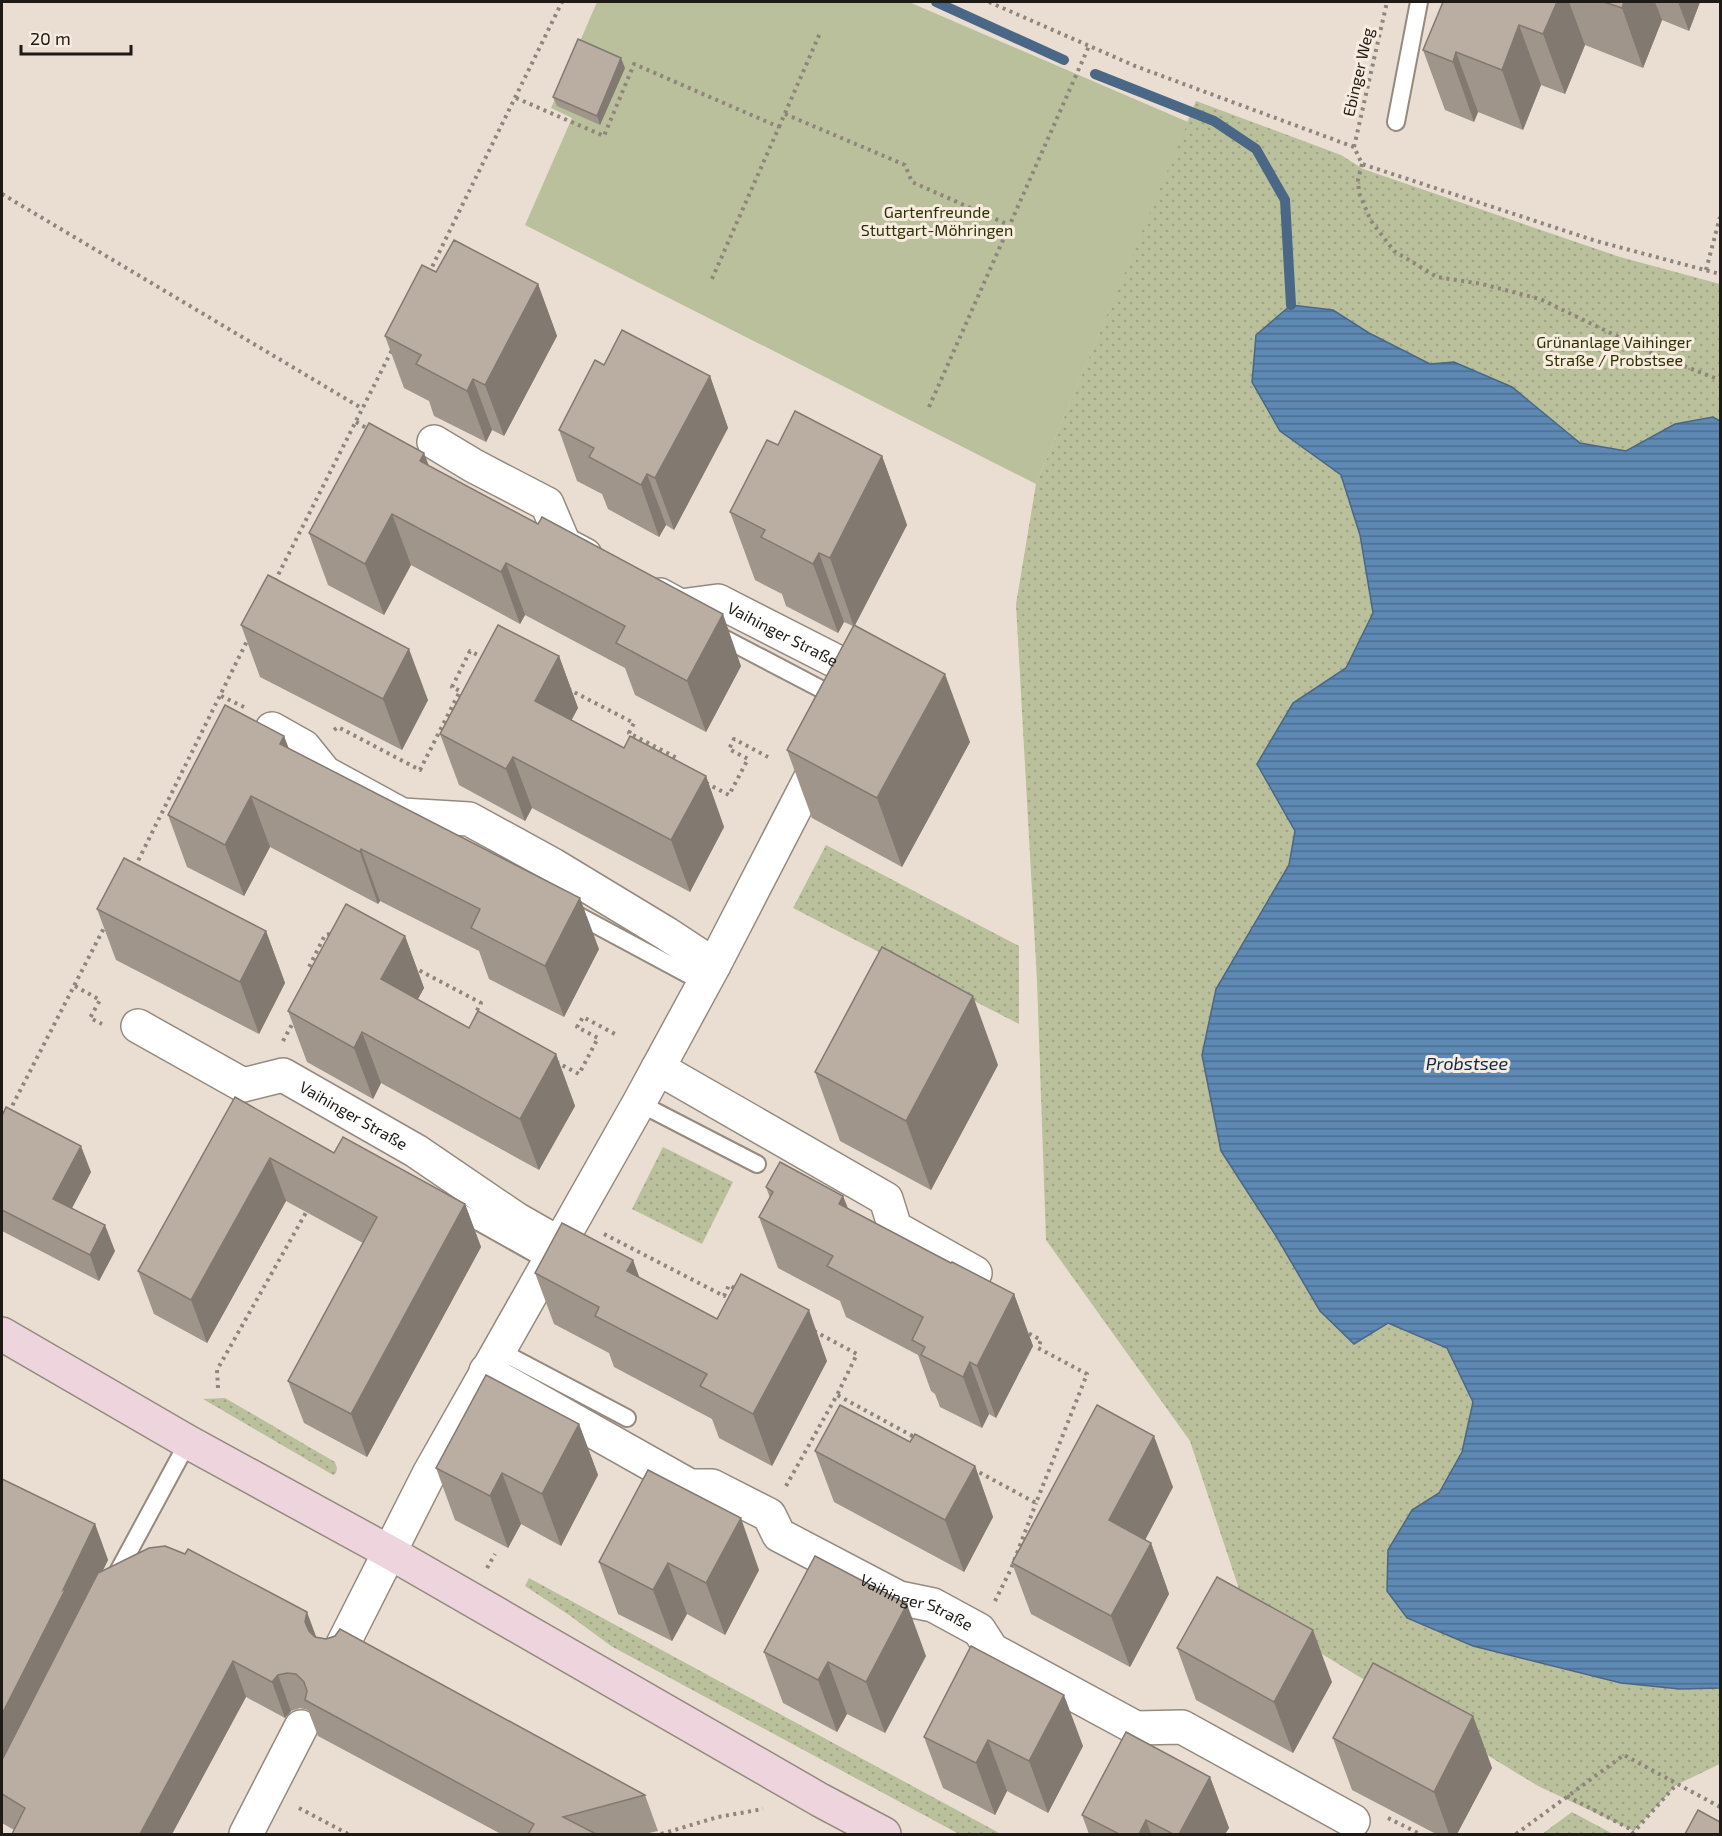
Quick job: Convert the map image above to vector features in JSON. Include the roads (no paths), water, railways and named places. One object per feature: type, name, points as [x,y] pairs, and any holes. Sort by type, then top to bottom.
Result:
[{"type":"main road","points":[[2,1334],[188,1442],[389,1552],[820,1800],[884,1834]]},
{"type":"street","points":[[434,442],[547,504],[564,544],[606,566]]},
{"type":"street","name":"Vaihinger Straße","points":[[337,1656],[429,1474],[492,1360],[562,1241],[709,974],[849,703],[859,673],[718,601],[680,606],[638,584]]},
{"type":"street","points":[[272,729],[304,747],[325,773],[402,815],[469,819],[553,865],[667,934],[709,974]]},
{"type":"street","name":"Vaihinger Straße","points":[[138,1026],[243,1085],[283,1075],[416,1151],[516,1219],[562,1241]]},
{"type":"street","points":[[658,1068],[886,1199],[896,1228],[975,1273]]},
{"type":"street","name":"Vaihinger Straße","points":[[492,1360],[690,1486],[712,1486],[769,1515],[779,1535],[899,1598],[933,1605],[979,1630],[992,1650],[1136,1728],[1182,1727],[1353,1821]]},
{"type":"street","points":[[246,1834],[301,1727]]},
{"type":"lane","points":[[1396,122],[1419,2]]},
{"type":"lane","points":[[706,628],[849,703]]},
{"type":"lane","points":[[552,901],[709,974]]},
{"type":"lane","points":[[639,1103],[757,1164]]},
{"type":"lane","points":[[438,1199],[562,1241]]},
{"type":"lane","points":[[492,1360],[627,1418]]},
{"type":"lane","points":[[108,1591],[188,1442]]},
{"type":"water","name":"Probstsee","points":[[1291,305],[1333,310],[1369,333],[1430,364],[1454,362],[1512,387],[1580,443],[1626,451],[1675,424],[1713,417],[1720,421],[1720,1688],[1680,1689],[1621,1683],[1473,1646],[1407,1618],[1387,1591],[1388,1550],[1412,1510],[1439,1493],[1462,1452],[1473,1402],[1447,1348],[1388,1323],[1354,1344],[1320,1311],[1276,1236],[1221,1151],[1202,1055],[1216,989],[1289,865],[1295,831],[1257,764],[1293,703],[1346,668],[1373,613],[1360,535],[1341,475],[1280,431],[1252,382],[1256,335]]},
{"type":"waterway","points":[[936,2],[1064,60]]},
{"type":"waterway","points":[[1095,74],[1214,121],[1256,149],[1285,200],[1291,305]]},
{"type":"park label","name":"Gartenfreunde Stuttgart-Möhringen","points":[[937,221]]},
{"type":"park label","name":"Grünanlage Vaihinger Straße / Probstsee","points":[[1614,351]]}]
